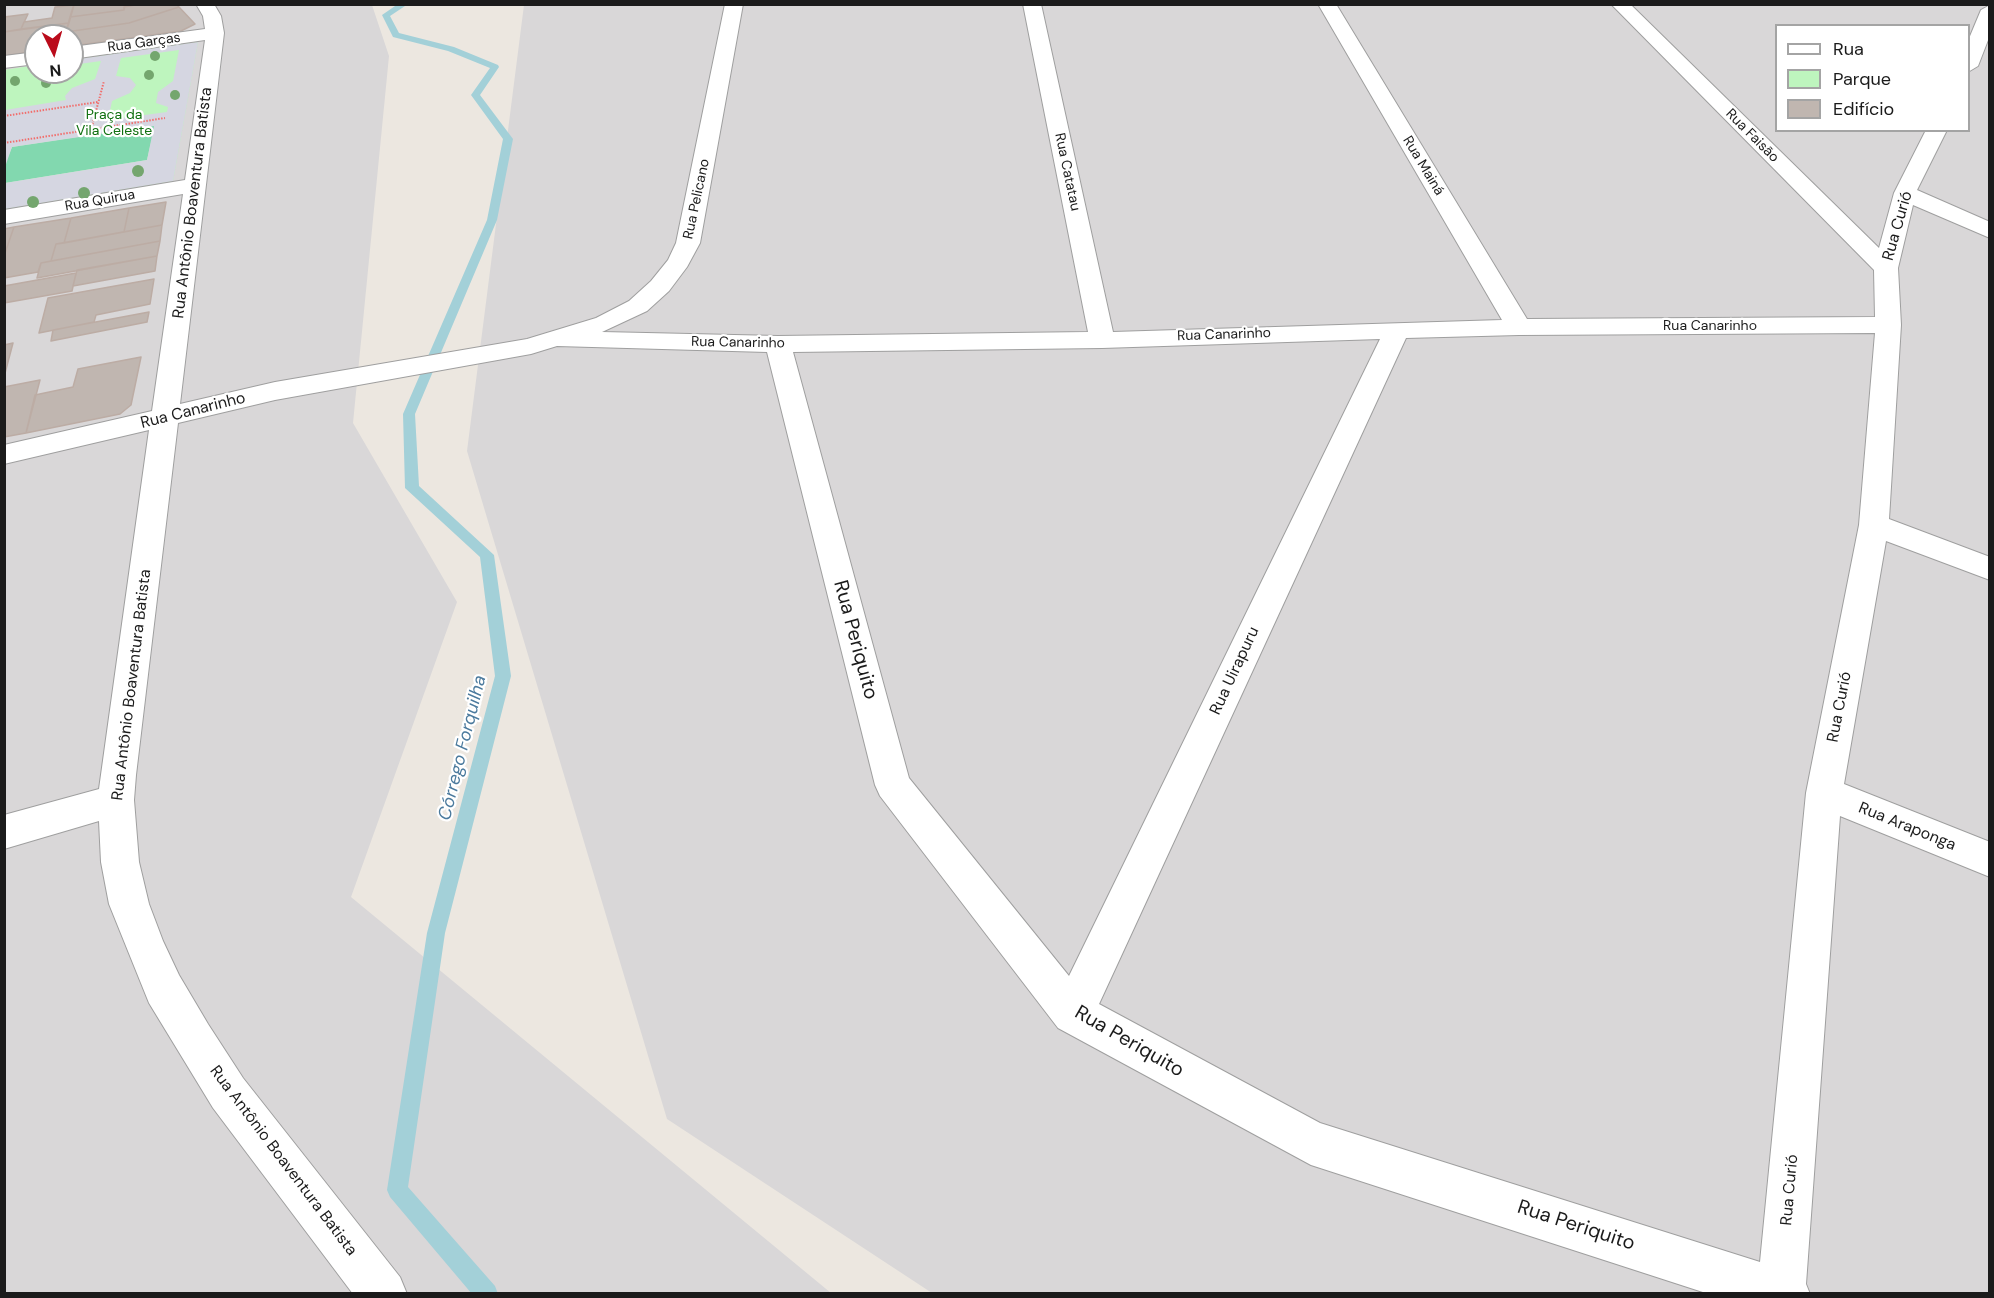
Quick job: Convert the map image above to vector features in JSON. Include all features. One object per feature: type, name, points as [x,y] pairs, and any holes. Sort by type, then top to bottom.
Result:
[{"type":"street","name":"Rua Antônio Boaventura Batista","points":[[205,4],[212,16],[215,33],[116,800],[120,862],[129,904],[164,989],[228,1093],[383,1293]]},
{"type":"street","name":"Rua Pelicano","points":[[502,351],[560,339],[605,323],[638,306],[660,286],[679,262],[688,243],[694,221],[734,4]]},
{"type":"street","name":"Rua Catatau","points":[[1032,4],[1102,339]]},
{"type":"street","name":"Rua Mainá","points":[[1327,4],[1519,327]]},
{"type":"street","name":"Rua Faisão","points":[[1619,4],[1886,268]]},
{"type":"street","points":[[1970,61],[1989,10]]},
{"type":"street","name":"Rua Garças","points":[[84,51],[215,33]]},
{"type":"street","points":[[4,62],[24,60]]},
{"type":"street","name":"Rua Curió","points":[[1783,1293],[1824,793],[1874,525],[1888,324],[1886,268],[1905,193],[1937,132]]},
{"type":"street","name":"Rua Quirua","points":[[4,217],[196,185]]},
{"type":"street","points":[[1905,193],[1989,231]]},
{"type":"street","name":"Rua Canarinho","points":[[560,339],[778,344],[1102,339],[1519,327],[1888,324]]},
{"type":"street","name":"Rua Uirapuru","points":[[1072,1013],[1397,330]]},
{"type":"street","name":"Rua Periquito","points":[[778,344],[893,785],[1072,1013],[1311,1143],[1783,1293]]},
{"type":"street","name":"Rua Canarinho","points":[[4,455],[275,391],[502,351]]},
{"type":"street","points":[[1874,525],[1989,569]]},
{"type":"street","name":"Rua Araponga","points":[[1824,793],[1989,860]]},
{"type":"street","points":[[4,832],[116,800]]},
{"type":"path","points":[[91,130],[104,80]]},
{"type":"path","points":[[4,116],[98,102]]},
{"type":"path","points":[[4,143],[175,117]]},
{"type":"shaded area","points":[[5,5],[372,5],[389,56],[353,423],[457,602],[351,897],[831,1293],[5,1294]]},
{"type":"shaded area","points":[[524,5],[1989,5],[1989,1293],[932,1293],[667,1119],[467,451]]},
{"type":"shaded area","points":[[198,42],[173,181],[5,209],[5,183],[147,160],[154,126],[12,147],[5,167],[5,110],[66,100],[65,96],[72,88],[95,79],[101,61],[84,63],[84,58]],"holes":[[[179,50],[173,81],[158,92],[156,103],[168,107],[167,112],[108,120],[112,101],[130,93],[136,85],[130,78],[116,76],[121,58]]]},
{"type":"green space","name":"Praça da Vila Celeste","points":[[198,42],[173,181],[5,209],[4,70],[24,67],[24,84],[84,84],[84,58]]},
{"type":"green space","points":[[155,125],[147,160],[5,183],[4,167],[12,147]]},
{"type":"building","points":[[74,4],[125,4],[124,10],[70,17]]},
{"type":"building","points":[[141,4],[176,4],[179,7],[129,23],[84,29],[84,24],[68,24],[70,17],[124,10],[124,7]]},
{"type":"building","points":[[74,5],[69,23],[24,24],[24,29],[21,29],[24,22],[52,18],[55,7]]},
{"type":"building","points":[[179,7],[195,24],[181,31],[84,44],[84,29],[129,23]]},
{"type":"building","points":[[28,14],[21,29],[4,32],[4,17]]},
{"type":"building","points":[[24,29],[24,53],[4,56],[4,32]]},
{"type":"building","points":[[166,202],[162,225],[124,232],[129,208]]},
{"type":"building","points":[[129,208],[124,232],[64,243],[71,218]]},
{"type":"building","points":[[71,218],[64,243],[56,244],[51,261],[41,263],[38,272],[4,278],[4,256],[14,227]]},
{"type":"building","points":[[162,225],[160,241],[51,261],[56,244]]},
{"type":"building","points":[[14,227],[4,256],[4,229]]},
{"type":"building","points":[[160,241],[157,256],[37,278],[41,263]]},
{"type":"building","points":[[157,256],[155,271],[73,286],[77,270]]},
{"type":"building","points":[[76,273],[72,291],[4,303],[4,286]]},
{"type":"building","points":[[154,279],[150,304],[96,315],[94,322],[39,333],[48,298]]},
{"type":"building","points":[[149,312],[147,322],[51,341],[53,330]]},
{"type":"building","points":[[13,343],[4,377],[4,345]]},
{"type":"building","points":[[141,357],[131,405],[120,414],[26,433],[35,395],[73,387],[78,369]]},
{"type":"building","points":[[40,380],[26,433],[4,437],[4,387]]},
{"type":"waterway","name":"Córrego Forquilha","points":[[404,4],[386,15],[396,35],[451,49],[495,67],[475,95],[508,139],[492,220],[409,414],[412,488],[487,555],[503,676],[436,933],[397,1190],[487,1294]]}]
